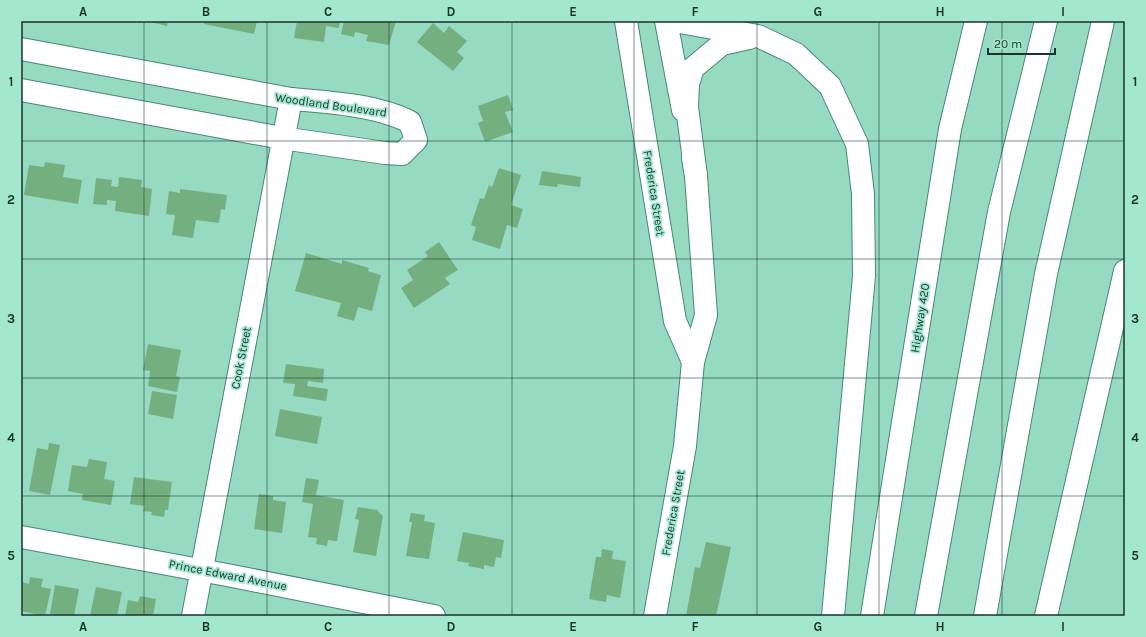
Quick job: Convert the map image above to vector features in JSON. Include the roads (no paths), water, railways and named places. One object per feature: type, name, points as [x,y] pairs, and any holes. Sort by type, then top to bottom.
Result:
[{"type":"main road","name":"Frederica Street","points":[[626,21],[675,321],[693,362]]},
{"type":"main road","name":"Frederica Street","points":[[655,616],[685,446],[693,362],[706,315],[696,176],[666,21]]},
{"type":"main road","points":[[674,21],[758,36],[796,54],[830,86],[857,144],[863,194],[864,276],[833,616]]},
{"type":"main road","name":"Highway 420","points":[[872,616],[950,129],[976,21]]},
{"type":"main road","points":[[926,616],[999,212],[1046,21]]},
{"type":"main road","points":[[985,616],[1046,274],[1102,26]]},
{"type":"main road","points":[[696,176],[687,107],[688,84],[693,68],[722,44],[758,36]]},
{"type":"main road","name":"Woodland Boulevard","points":[[21,49],[291,100],[325,102],[394,114],[410,122],[416,140],[402,154],[385,153],[282,138],[21,90]]},
{"type":"main road","name":"Cook Street","points":[[193,616],[282,138],[291,100]]},
{"type":"main road","points":[[1046,616],[1125,271]]},
{"type":"main road","name":"Prince Edward Avenue","points":[[21,537],[202,570],[434,616]]}]
